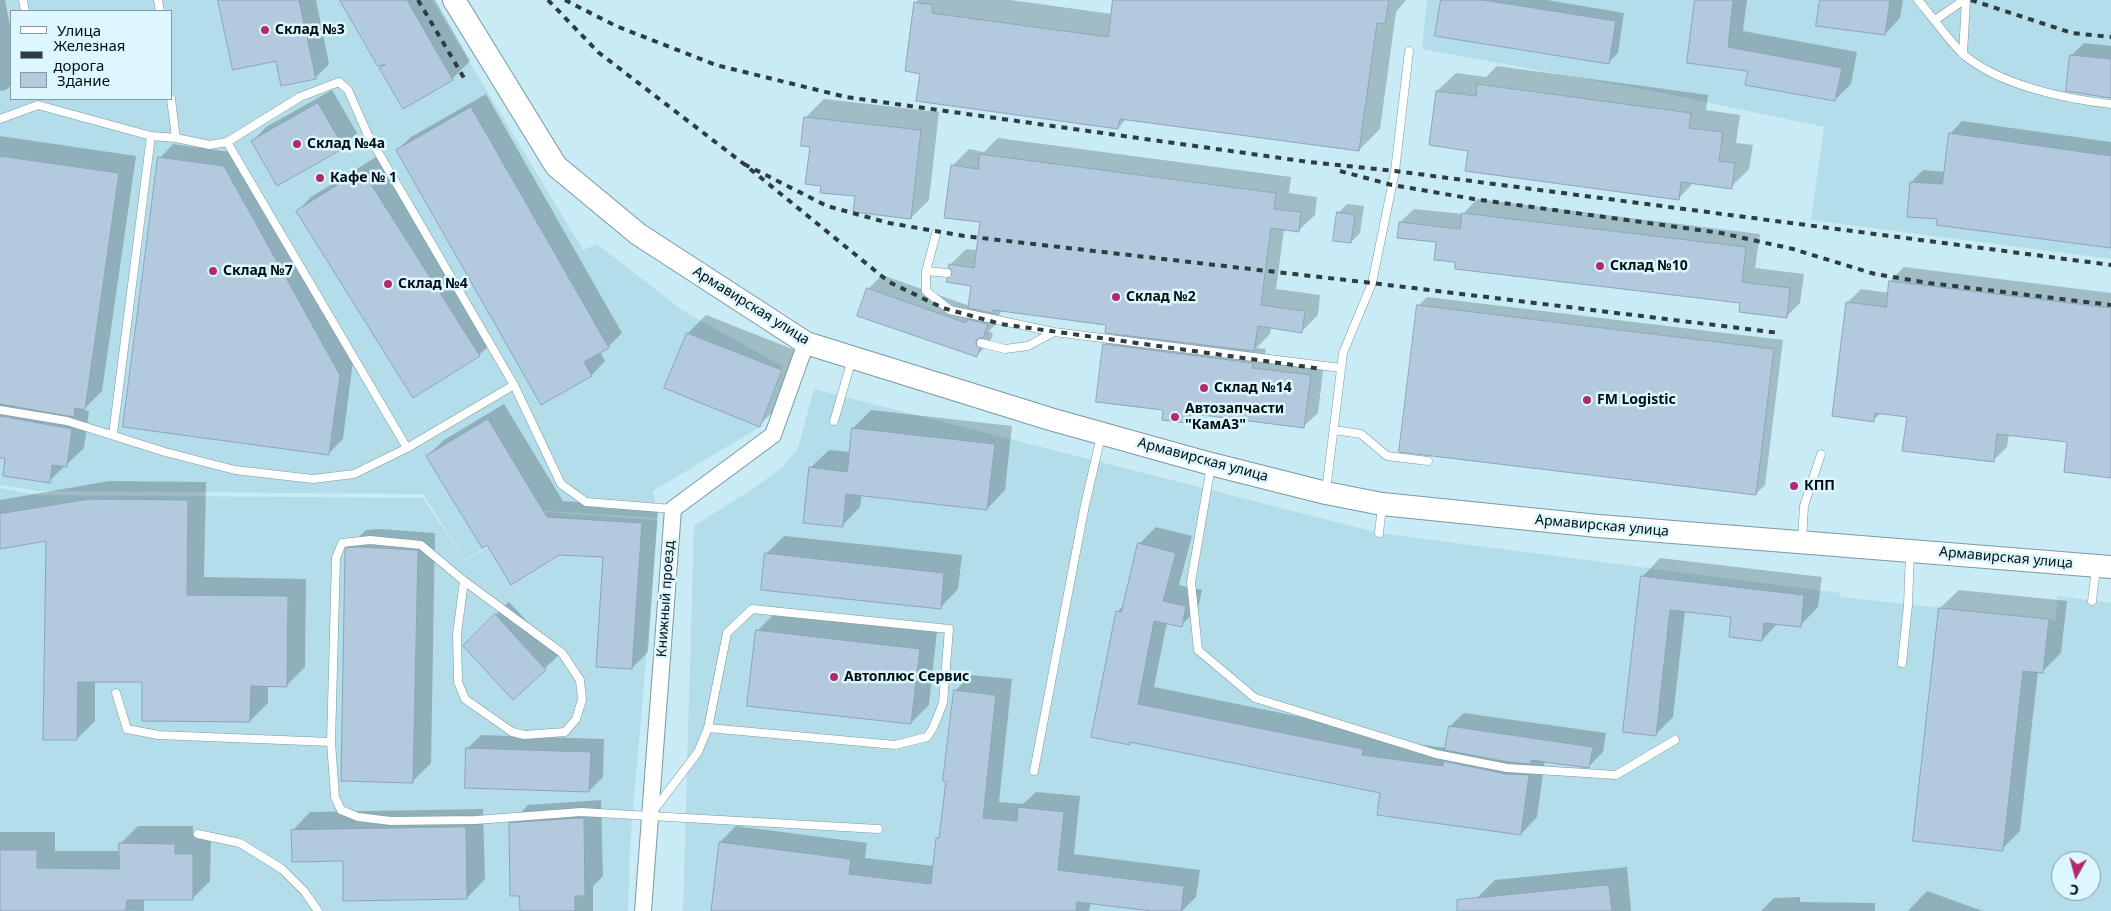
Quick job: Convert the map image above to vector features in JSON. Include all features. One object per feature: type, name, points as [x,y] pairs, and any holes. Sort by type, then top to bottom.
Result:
[{"type":"main road","name":"Армавирская улица","points":[[454,0],[556,166],[638,234],[806,343],[1050,419],[1211,464],[1326,493],[1382,504],[1598,526],[2104,567]]},
{"type":"street","points":[[673,509],[774,435],[806,343]]},
{"type":"street","name":"Книжный проезд","points":[[643,911],[673,509]]},
{"type":"lane","points":[[1918,0],[1963,54],[1997,76],[2074,100],[2111,104]]},
{"type":"lane","points":[[1935,20],[1965,0]]},
{"type":"lane","points":[[1963,54],[1965,0]]},
{"type":"lane","points":[[1326,493],[1343,353],[1372,283],[1394,178],[1410,51]]},
{"type":"lane","points":[[0,119],[38,102],[151,136],[176,138],[210,145],[227,142],[300,97],[339,82],[348,90],[366,133],[514,385],[562,484],[586,502],[673,509]]},
{"type":"lane","points":[[171,100],[176,138]]},
{"type":"lane","points":[[113,434],[151,136]]},
{"type":"lane","points":[[227,142],[407,448]]},
{"type":"lane","points":[[936,234],[926,271],[926,292],[950,310],[1054,332],[1341,368]]},
{"type":"lane","points":[[926,271],[947,273]]},
{"type":"lane","points":[[982,343],[1005,349],[1028,346],[1054,332]]},
{"type":"lane","points":[[834,420],[853,357]]},
{"type":"lane","points":[[0,410],[67,421],[165,452],[235,470],[313,479],[354,474],[407,448],[514,385]]},
{"type":"lane","points":[[1334,430],[1361,434],[1387,456],[1428,462]]},
{"type":"lane","points":[[1034,770],[1085,505],[1102,432]]},
{"type":"lane","points":[[1802,542],[1804,506],[1821,454]]},
{"type":"lane","points":[[1211,464],[1191,582],[1198,650],[1255,698],[1436,754],[1507,768],[1616,775],[1675,740]]},
{"type":"lane","points":[[1379,533],[1382,504]]},
{"type":"lane","points":[[464,582],[457,634],[458,682],[465,699],[512,732],[524,735],[565,732],[576,719],[582,700],[580,680],[562,653],[464,582],[421,545],[370,540],[342,543],[336,558],[331,742],[335,797],[341,810],[358,817],[392,821],[476,820],[581,812],[878,829]]},
{"type":"lane","points":[[1902,663],[1908,605],[1910,550]]},
{"type":"lane","points":[[2092,600],[2104,567]]},
{"type":"lane","points":[[650,815],[698,752],[708,728],[727,633],[752,610],[949,629],[943,702],[933,728],[927,737],[895,745],[708,728]]},
{"type":"lane","points":[[116,693],[127,729],[167,736],[331,742]]},
{"type":"lane","points":[[198,834],[240,843],[282,869],[304,891],[318,911]]},
{"type":"shaded area","points":[[0,0],[432,0],[583,250],[597,244],[682,310],[782,366],[760,427],[653,491],[658,518],[546,511],[465,560],[423,494],[38,491],[0,485]]},
{"type":"shaded area","points":[[1427,0],[2111,0],[2111,259],[1811,220],[1824,127],[1663,93],[1422,49]]},
{"type":"shaded area","points":[[814,389],[1379,533],[1840,593],[1840,597],[2056,620],[2057,596],[2111,603],[2111,911],[683,911],[694,526],[757,486],[784,466],[798,448]]},
{"type":"shaded area","points":[[0,488],[38,495],[423,498],[465,561],[547,512],[658,520],[630,845],[628,911],[0,911]]},
{"type":"building","name":"Склад №3","points":[[218,0],[299,0],[316,79],[281,86],[276,61],[233,70]]},
{"type":"building","points":[[340,0],[407,0],[453,80],[403,109],[379,68],[386,64],[378,66]]},
{"type":"building","points":[[1113,0],[1389,0],[1385,24],[1377,23],[1359,151],[1120,119],[1118,129],[916,101],[920,74],[905,71],[914,2],[933,5],[932,13],[1108,37]]},
{"type":"building","points":[[1441,0],[1483,0],[1616,21],[1609,64],[1435,36]]},
{"type":"building","points":[[1695,0],[1733,0],[1728,47],[1842,68],[1835,101],[1745,85],[1748,71],[1687,63]]},
{"type":"building","points":[[1820,0],[1890,0],[1885,35],[1816,26]]},
{"type":"building","points":[[2070,55],[2111,59],[2111,98],[2066,91]]},
{"type":"building","points":[[1477,84],[1691,113],[1689,128],[1723,132],[1719,161],[1735,163],[1732,189],[1681,182],[1679,200],[1465,171],[1468,151],[1429,145],[1436,91],[1476,96]]},
{"type":"building","name":"Склад №4а","points":[[318,103],[344,148],[277,186],[251,141]]},
{"type":"building","points":[[471,107],[609,348],[584,362],[592,376],[541,405],[396,150]]},
{"type":"building","points":[[804,117],[921,130],[911,219],[853,212],[855,196],[820,193],[821,186],[805,184],[810,147],[801,146]]},
{"type":"building","points":[[1949,133],[2111,156],[2111,248],[1936,225],[1937,219],[1907,217],[1910,182],[1942,184]]},
{"type":"building","points":[[980,154],[1276,193],[1274,209],[1301,212],[1299,232],[1271,228],[1261,305],[1305,311],[1302,333],[1258,326],[1254,351],[1105,333],[1106,325],[993,310],[992,313],[968,308],[971,286],[946,282],[952,274],[952,270],[948,268],[949,264],[974,268],[980,222],[944,218],[951,165],[978,169]]},
{"type":"building","points":[[0,156],[119,173],[85,410],[75,408],[74,417],[0,404]]},
{"type":"building","name":"Склад №7","points":[[158,157],[224,166],[340,375],[329,455],[123,427]]},
{"type":"building","name":"Склад №4","points":[[362,170],[480,356],[413,398],[296,211]]},
{"type":"building","points":[[1337,212],[1355,215],[1351,243],[1333,241]]},
{"type":"building","name":"Склад №10","points":[[1462,213],[1746,247],[1742,282],[1790,288],[1787,318],[1739,312],[1740,303],[1455,269],[1455,262],[1434,260],[1436,242],[1397,238],[1399,222],[1460,229]]},
{"type":"building","points":[[1889,281],[2111,308],[2111,478],[2064,472],[2067,442],[1997,434],[1994,462],[1902,451],[1907,417],[1875,413],[1874,422],[1832,416],[1846,302],[1886,307]]},
{"type":"building","points":[[867,288],[966,323],[967,319],[988,324],[983,338],[979,338],[976,341],[976,345],[980,348],[977,357],[857,316]]},
{"type":"building","name":"FM Logistic","points":[[1417,305],[1774,349],[1756,495],[1399,452]]},
{"type":"building","points":[[687,333],[782,370],[760,427],[664,388]]},
{"type":"building","name":"Склад №14","points":[[1103,344],[1253,363],[1252,368],[1311,375],[1304,428],[1187,413],[1186,423],[1162,420],[1163,410],[1096,402]]},
{"type":"building","points":[[0,416],[72,429],[67,467],[52,465],[50,483],[3,476],[5,458],[0,458]]},
{"type":"building","points":[[488,419],[547,517],[642,523],[632,669],[596,667],[603,557],[559,555],[511,585],[487,545],[482,548],[426,456]]},
{"type":"building","points":[[852,428],[995,444],[987,510],[846,494],[843,527],[803,523],[809,467],[847,472]]},
{"type":"building","points":[[90,499],[188,500],[187,595],[288,596],[287,687],[251,686],[250,722],[142,721],[142,682],[78,682],[77,740],[43,740],[46,541],[0,549],[0,514]]},
{"type":"building","points":[[1138,543],[1176,553],[1163,601],[1186,606],[1182,627],[1154,621],[1138,704],[1363,749],[1362,755],[1443,766],[1443,761],[1506,774],[1529,775],[1521,835],[1377,815],[1380,793],[1130,742],[1130,745],[1091,737],[1116,611],[1121,612]]},
{"type":"building","points":[[346,548],[418,550],[413,783],[341,781],[345,551]]},
{"type":"building","points":[[765,553],[944,573],[941,609],[761,590]]},
{"type":"building","points":[[1641,576],[1804,595],[1801,627],[1764,623],[1762,641],[1729,637],[1731,617],[1670,610],[1656,736],[1623,732]]},
{"type":"building","points":[[1939,608],[2049,619],[2043,673],[2023,671],[2003,851],[1913,841]]},
{"type":"building","points":[[495,614],[546,670],[513,700],[463,646]]},
{"type":"building","name":"Автоплюс Сервис","points":[[756,630],[920,649],[911,724],[747,706]]},
{"type":"building","points":[[954,690],[996,695],[983,818],[1017,821],[1018,807],[1064,812],[1058,870],[1184,886],[1181,911],[1152,911],[1077,902],[1076,911],[711,911],[719,842],[851,859],[849,874],[931,884],[936,838],[939,838],[946,781],[943,781]]},
{"type":"building","points":[[1449,726],[1593,747],[1589,768],[1531,760],[1531,764],[1508,762],[1445,750]]},
{"type":"building","points":[[466,748],[591,752],[589,792],[465,788]]},
{"type":"building","points":[[584,818],[585,896],[575,896],[575,911],[520,911],[519,896],[510,896],[509,823]]},
{"type":"building","points":[[466,827],[467,899],[343,901],[343,861],[292,862],[291,830]]},
{"type":"building","points":[[119,843],[175,844],[175,854],[193,854],[193,900],[127,900],[126,911],[0,911],[0,850],[37,850],[37,868],[119,869]]},
{"type":"building","points":[[1609,885],[1612,911],[1457,911],[1457,900]]},
{"type":"railway","points":[[418,0],[464,78]]},
{"type":"railway","points":[[548,0],[598,52],[744,164],[889,282],[943,308],[1001,324],[1322,369]]},
{"type":"railway","points":[[565,0],[616,26],[716,65],[846,97],[1309,162],[1395,171],[2111,265]]},
{"type":"railway","points":[[1971,0],[2072,33],[2111,37]]},
{"type":"railway","points":[[744,164],[827,206],[889,223],[964,236],[1780,333]]},
{"type":"railway","points":[[1340,171],[1392,185],[1474,199],[1721,233],[1793,249],[1875,274],[1929,283],[2111,305]]},
{"type":"place","name":"Склад №3","points":[[265,30]]},
{"type":"place","name":"Склад №4а","points":[[297,144]]},
{"type":"place","name":"Кафе № 1","points":[[320,178]]},
{"type":"place","name":"Склад №10","points":[[1600,266]]},
{"type":"place","name":"Склад №7","points":[[213,271]]},
{"type":"place","name":"Склад №4","points":[[388,284]]},
{"type":"place","name":"Склад №2","points":[[1116,297]]},
{"type":"place","name":"Склад №14","points":[[1204,388]]},
{"type":"place","name":"FM Logistic","points":[[1587,400]]},
{"type":"place","name":"Автозапчасти \"КамАЗ\"","points":[[1175,417]]},
{"type":"place","name":"КПП","points":[[1794,486]]},
{"type":"place","name":"Автоплюс Сервис","points":[[834,677]]}]
